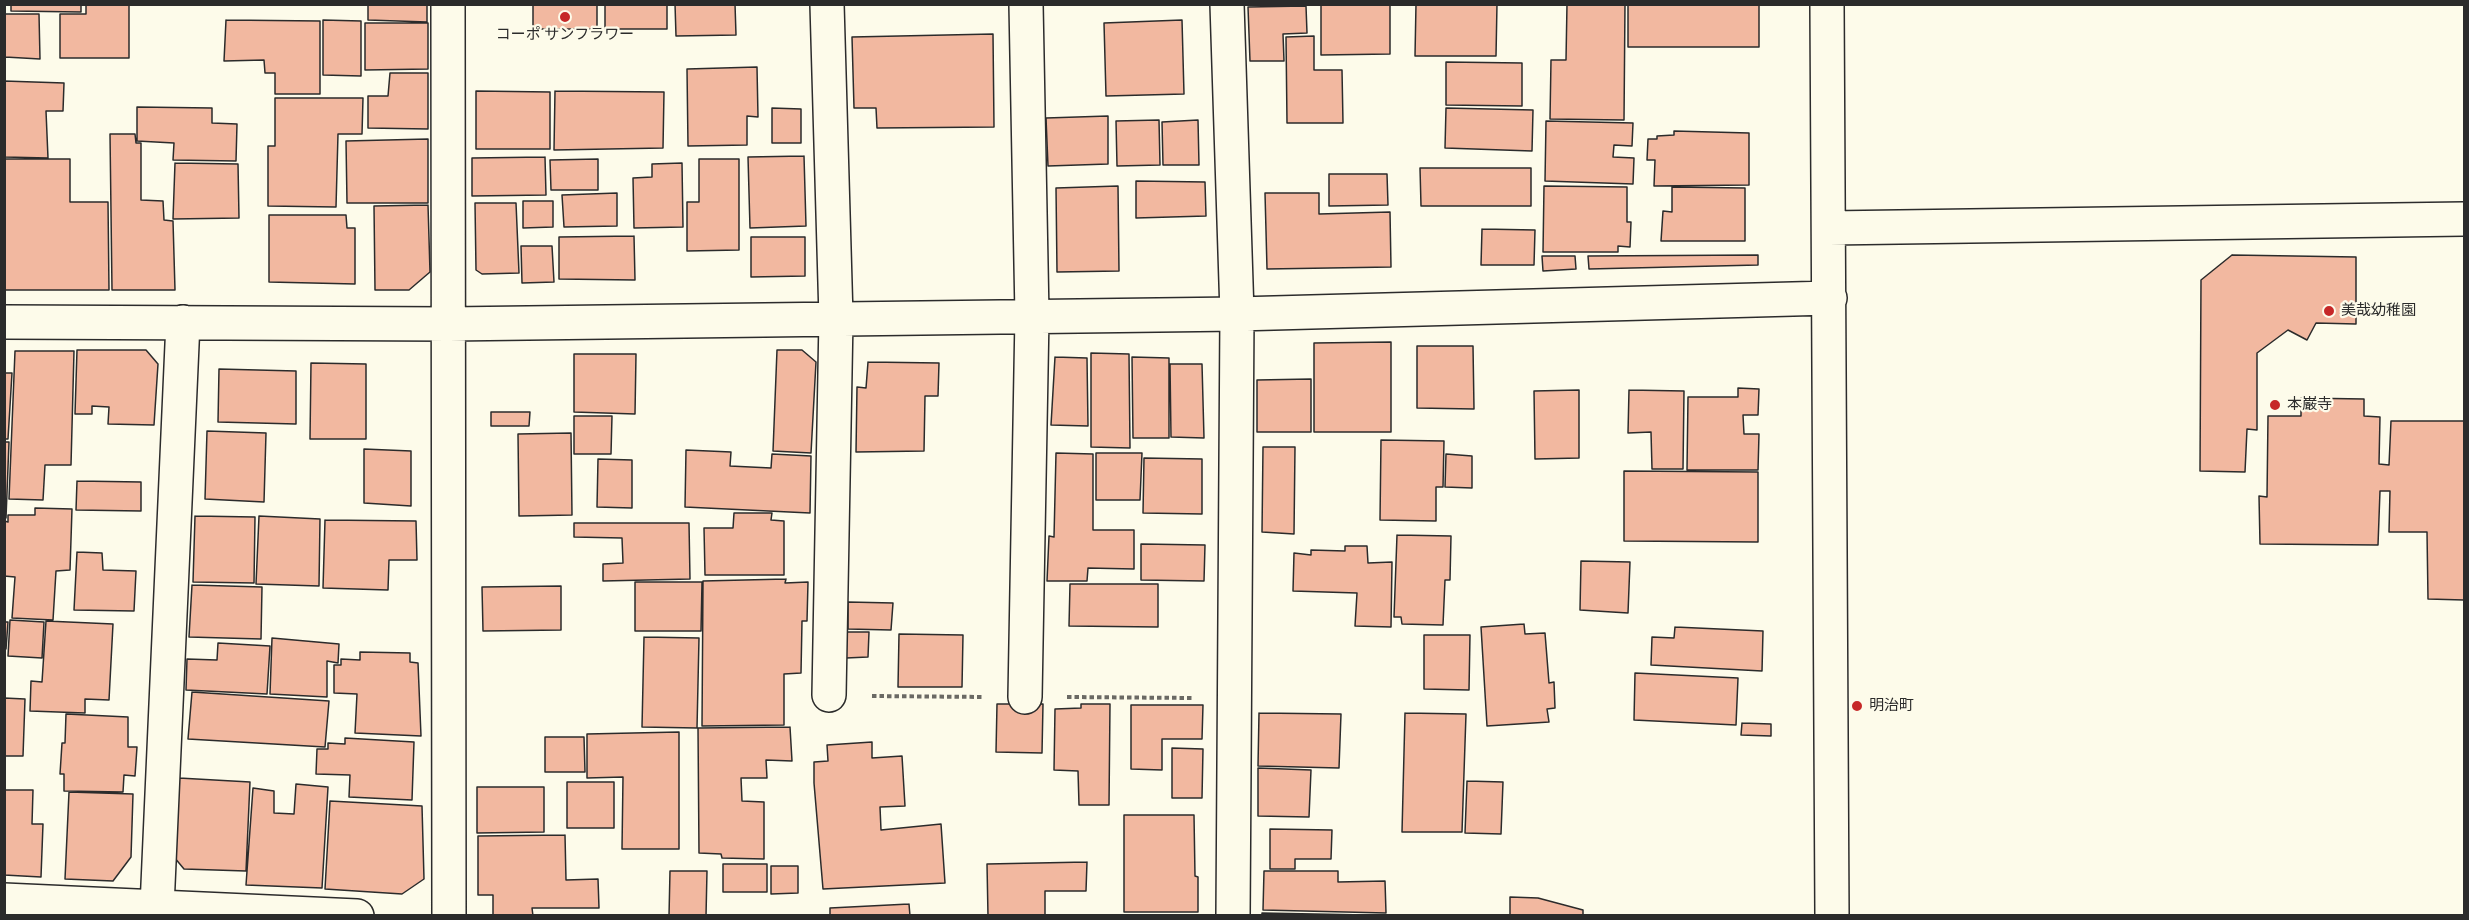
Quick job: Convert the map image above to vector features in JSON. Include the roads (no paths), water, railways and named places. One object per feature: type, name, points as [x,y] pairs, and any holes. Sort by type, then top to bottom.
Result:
[{"type":"street","points":[[448,4],[449,915]]},
{"type":"street","points":[[827,4],[836,318],[829,696]]},
{"type":"street","points":[[1025,697],[1032,316],[1026,4]]},
{"type":"street","points":[[1227,4],[1237,314],[1233,915]]},
{"type":"street","points":[[1827,4],[1832,915]]},
{"type":"street","points":[[1829,228],[2464,219]]},
{"type":"street","points":[[4,322],[449,324],[1237,314],[1830,298]]},
{"type":"street","points":[[157,907],[183,322]]},
{"type":"street","points":[[4,900],[357,915]]},
{"type":"place","name":"コーポ サンフラワー","points":[[565,17]]},
{"type":"place","name":"美哉幼稚園","points":[[2329,311]]},
{"type":"place","name":"本巌寺","points":[[2275,405]]},
{"type":"place","name":"明治町","points":[[1857,706]]}]
